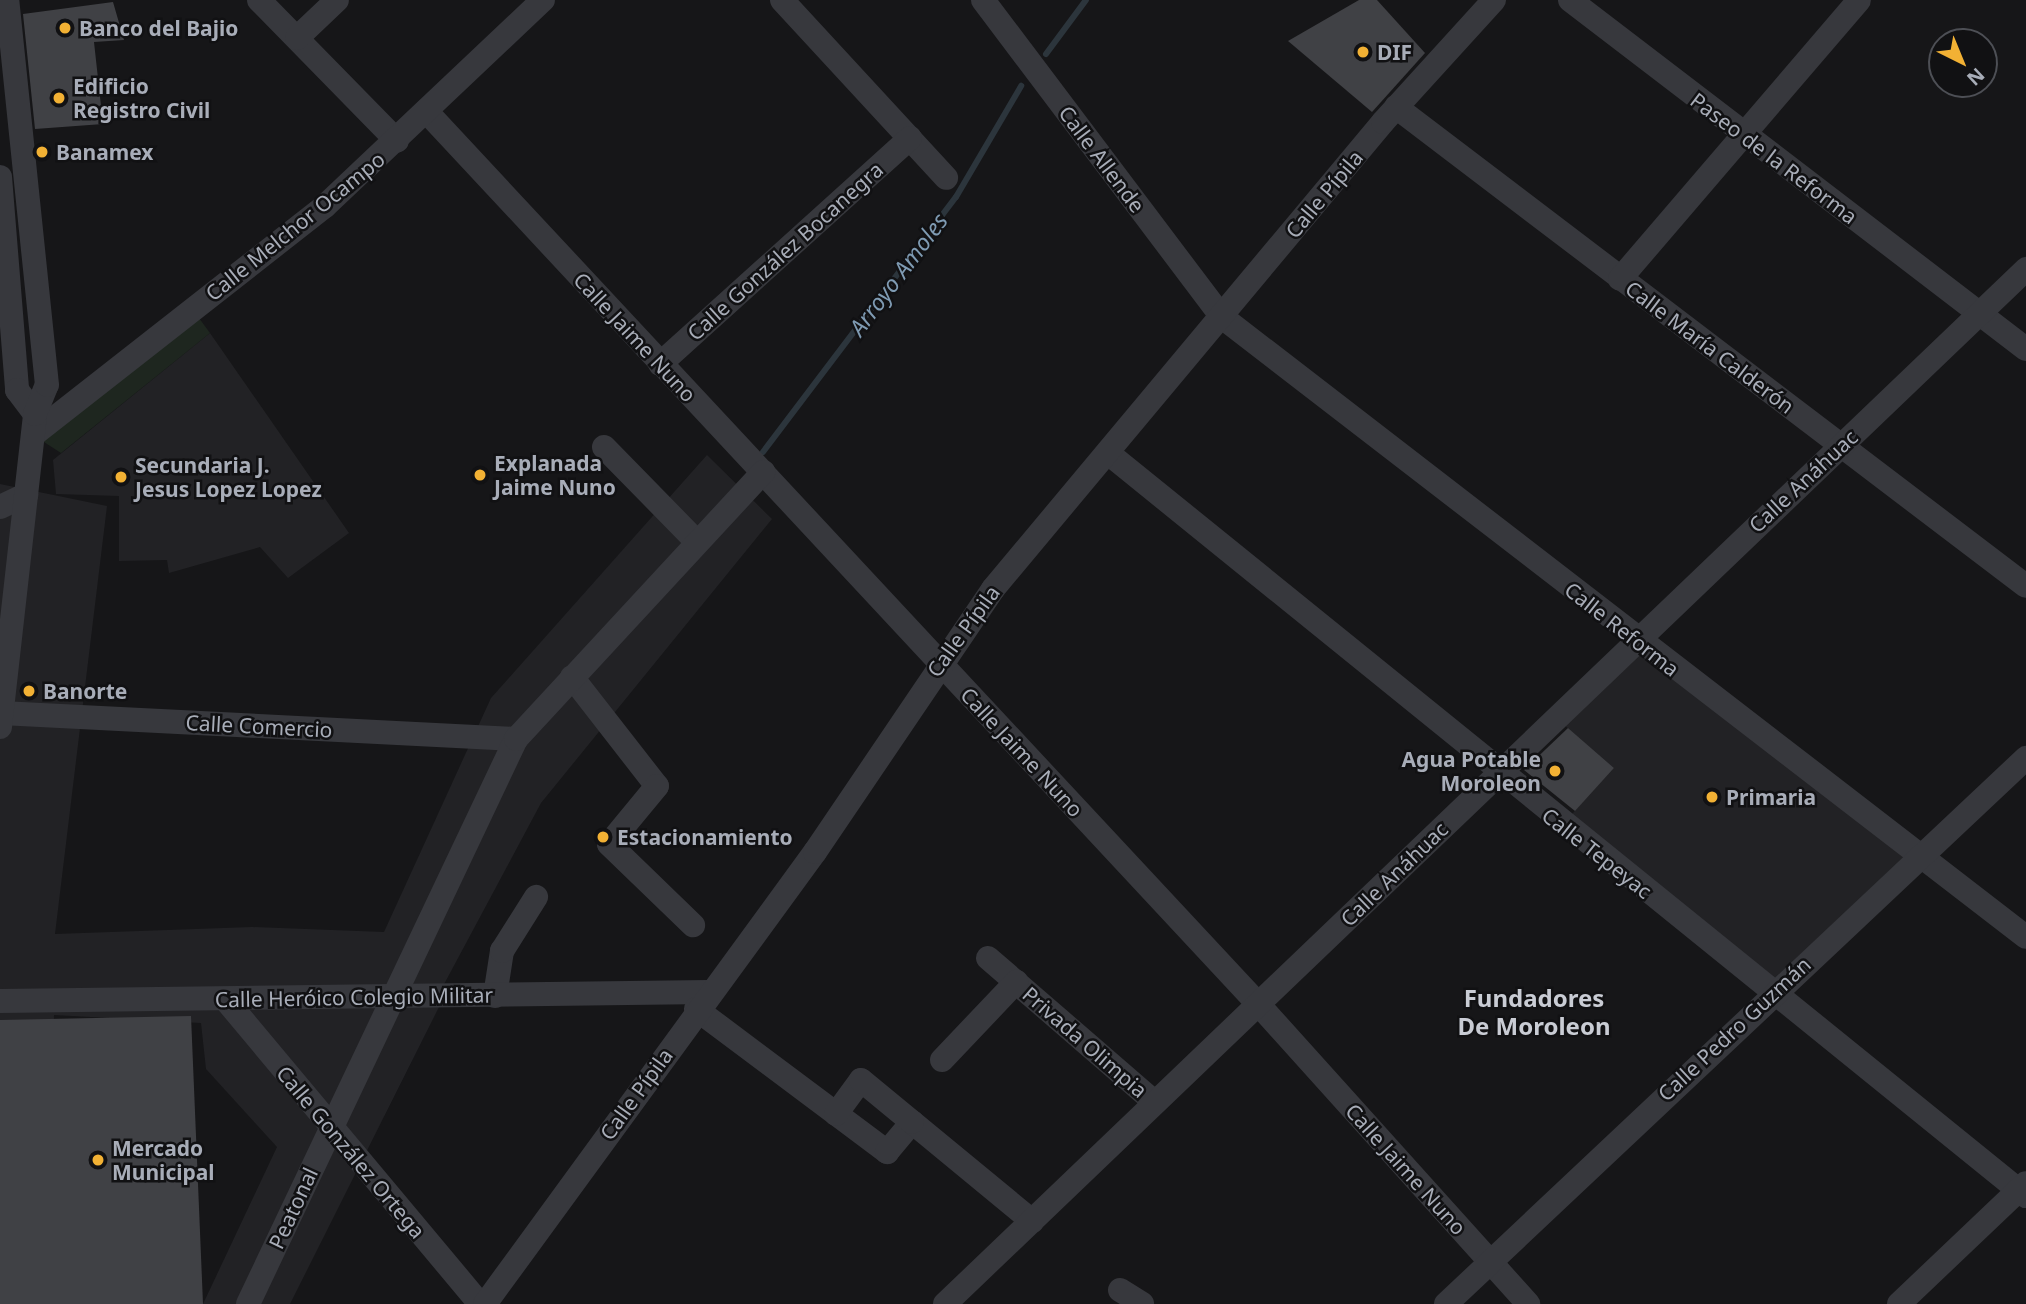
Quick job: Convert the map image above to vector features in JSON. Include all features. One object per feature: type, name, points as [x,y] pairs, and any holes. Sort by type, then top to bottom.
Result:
[{"type":"street","points":[[1,720],[34,425],[47,385],[7,0]]},
{"type":"street","points":[[259,0],[397,141]]},
{"type":"street","points":[[297,38],[337,0]]},
{"type":"street","name":"Calle Melchor Ocampo","points":[[34,425],[397,141],[543,0]]},
{"type":"street","points":[[782,0],[946,178]]},
{"type":"street","name":"Calle Allende","points":[[983,0],[1222,317]]},
{"type":"street","name":"Calle Pípila","points":[[485,1304],[703,1001],[815,852],[939,662],[1108,453],[1396,107],[1494,0]]},
{"type":"street","name":"Paseo de la Reforma","points":[[1570,0],[1742,135],[2026,349]]},
{"type":"street","points":[[1620,279],[1859,0]]},
{"type":"street","name":"Calle María Calderón","points":[[1396,107],[2026,586]]},
{"type":"street","name":"Calle Jaime Nuno","points":[[426,111],[1260,1006],[1528,1304]]},
{"type":"street","name":"Calle González Bocanegra","points":[[660,364],[910,138]]},
{"type":"street","points":[[0,177],[17,390],[34,425]]},
{"type":"street","name":"Calle Anáhuac","points":[[945,1304],[1154,1102],[1260,1006],[1635,639],[2026,269]]},
{"type":"street","name":"Calle Reforma","points":[[1222,317],[1917,859],[2026,937]]},
{"type":"street","points":[[604,447],[697,542]]},
{"type":"street","name":"Calle Tepeyac","points":[[1108,453],[1496,773],[2024,1189]]},
{"type":"street","name":"Peatonal","points":[[248,1304],[516,739],[763,472]]},
{"type":"street","points":[[0,507],[26,495]]},
{"type":"street","points":[[572,677],[657,786],[609,844],[694,925]]},
{"type":"street","name":"Calle Comercio","points":[[1,720],[516,739]]},
{"type":"street","name":"Calle Pedro Guzmán","points":[[1446,1304],[1773,993],[2026,758]]},
{"type":"street","points":[[495,996],[502,951],[536,897]]},
{"type":"street","name":"Privada Olimpia","points":[[988,958],[1154,1102]]},
{"type":"street","name":"Privada Olimpia","points":[[942,1060],[1016,982]]},
{"type":"street","name":"Calle Heróico Colegio Militar","points":[[0,1001],[495,996],[703,1001]]},
{"type":"street","name":"Calle González Ortega","points":[[225,999],[330,1129],[480,1304]]},
{"type":"street","points":[[703,1001],[836,1114],[887,1152],[912,1122]]},
{"type":"street","points":[[836,1114],[861,1080],[1032,1221]]},
{"type":"street","points":[[1899,1304],[2024,1189]]},
{"type":"street","points":[[1120,1290],[1142,1304]]},
{"type":"shaded area","points":[[193,310],[210,333],[61,453],[33,435]]},
{"type":"shaded area","points":[[210,333],[349,533],[288,578],[260,547],[169,573],[167,560],[119,561],[119,496],[56,494],[53,460]]},
{"type":"shaded area","points":[[707,455],[772,519],[541,803],[442,988],[439,1007],[290,1304],[203,1304],[277,1147],[206,1069],[201,1023],[54,1015],[49,1304],[0,1304],[0,484],[107,506],[55,934],[252,927],[384,932],[491,698]]},
{"type":"shaded area","name":"Primaria","points":[[1635,639],[1917,859],[1773,993],[1562,825],[1614,768],[1555,717]]},
{"type":"building","name":"DIF","points":[[1359,0],[1377,0],[1425,53],[1372,112],[1288,41]]},
{"type":"building","points":[[113,2],[124,40],[94,42],[103,124],[35,129],[23,14]]},
{"type":"building","points":[[1568,728],[1614,768],[1575,811],[1524,770]]},
{"type":"building","name":"Mercado Municipal","points":[[191,1016],[203,1304],[0,1304],[0,1020]]},
{"type":"waterway","name":"Arroyo Amoles","points":[[1046,54],[1086,0]]},
{"type":"waterway","name":"Arroyo Amoles","points":[[763,452],[956,197],[1021,86]]},
{"type":"place","name":"Banco del Bajio","points":[[65,28]]},
{"type":"place","name":"DIF","points":[[1363,52]]},
{"type":"place","name":"Edificio Registro Civil","points":[[59,98]]},
{"type":"place","name":"Banamex","points":[[42,152]]},
{"type":"place","name":"Explanada Jaime Nuno","points":[[480,475]]},
{"type":"place","name":"Secundaria J. Jesus Lopez Lopez","points":[[121,477]]},
{"type":"place","name":"Banorte","points":[[29,691]]},
{"type":"place","name":"Agua Potable Moroleon","points":[[1555,771]]},
{"type":"place","name":"Primaria","points":[[1712,797]]},
{"type":"place","name":"Estacionamiento","points":[[603,837]]},
{"type":"place","name":"Mercado Municipal","points":[[98,1160]]},
{"type":"district","name":"Fundadores De Moroleon","points":[[1534,1012]]}]
